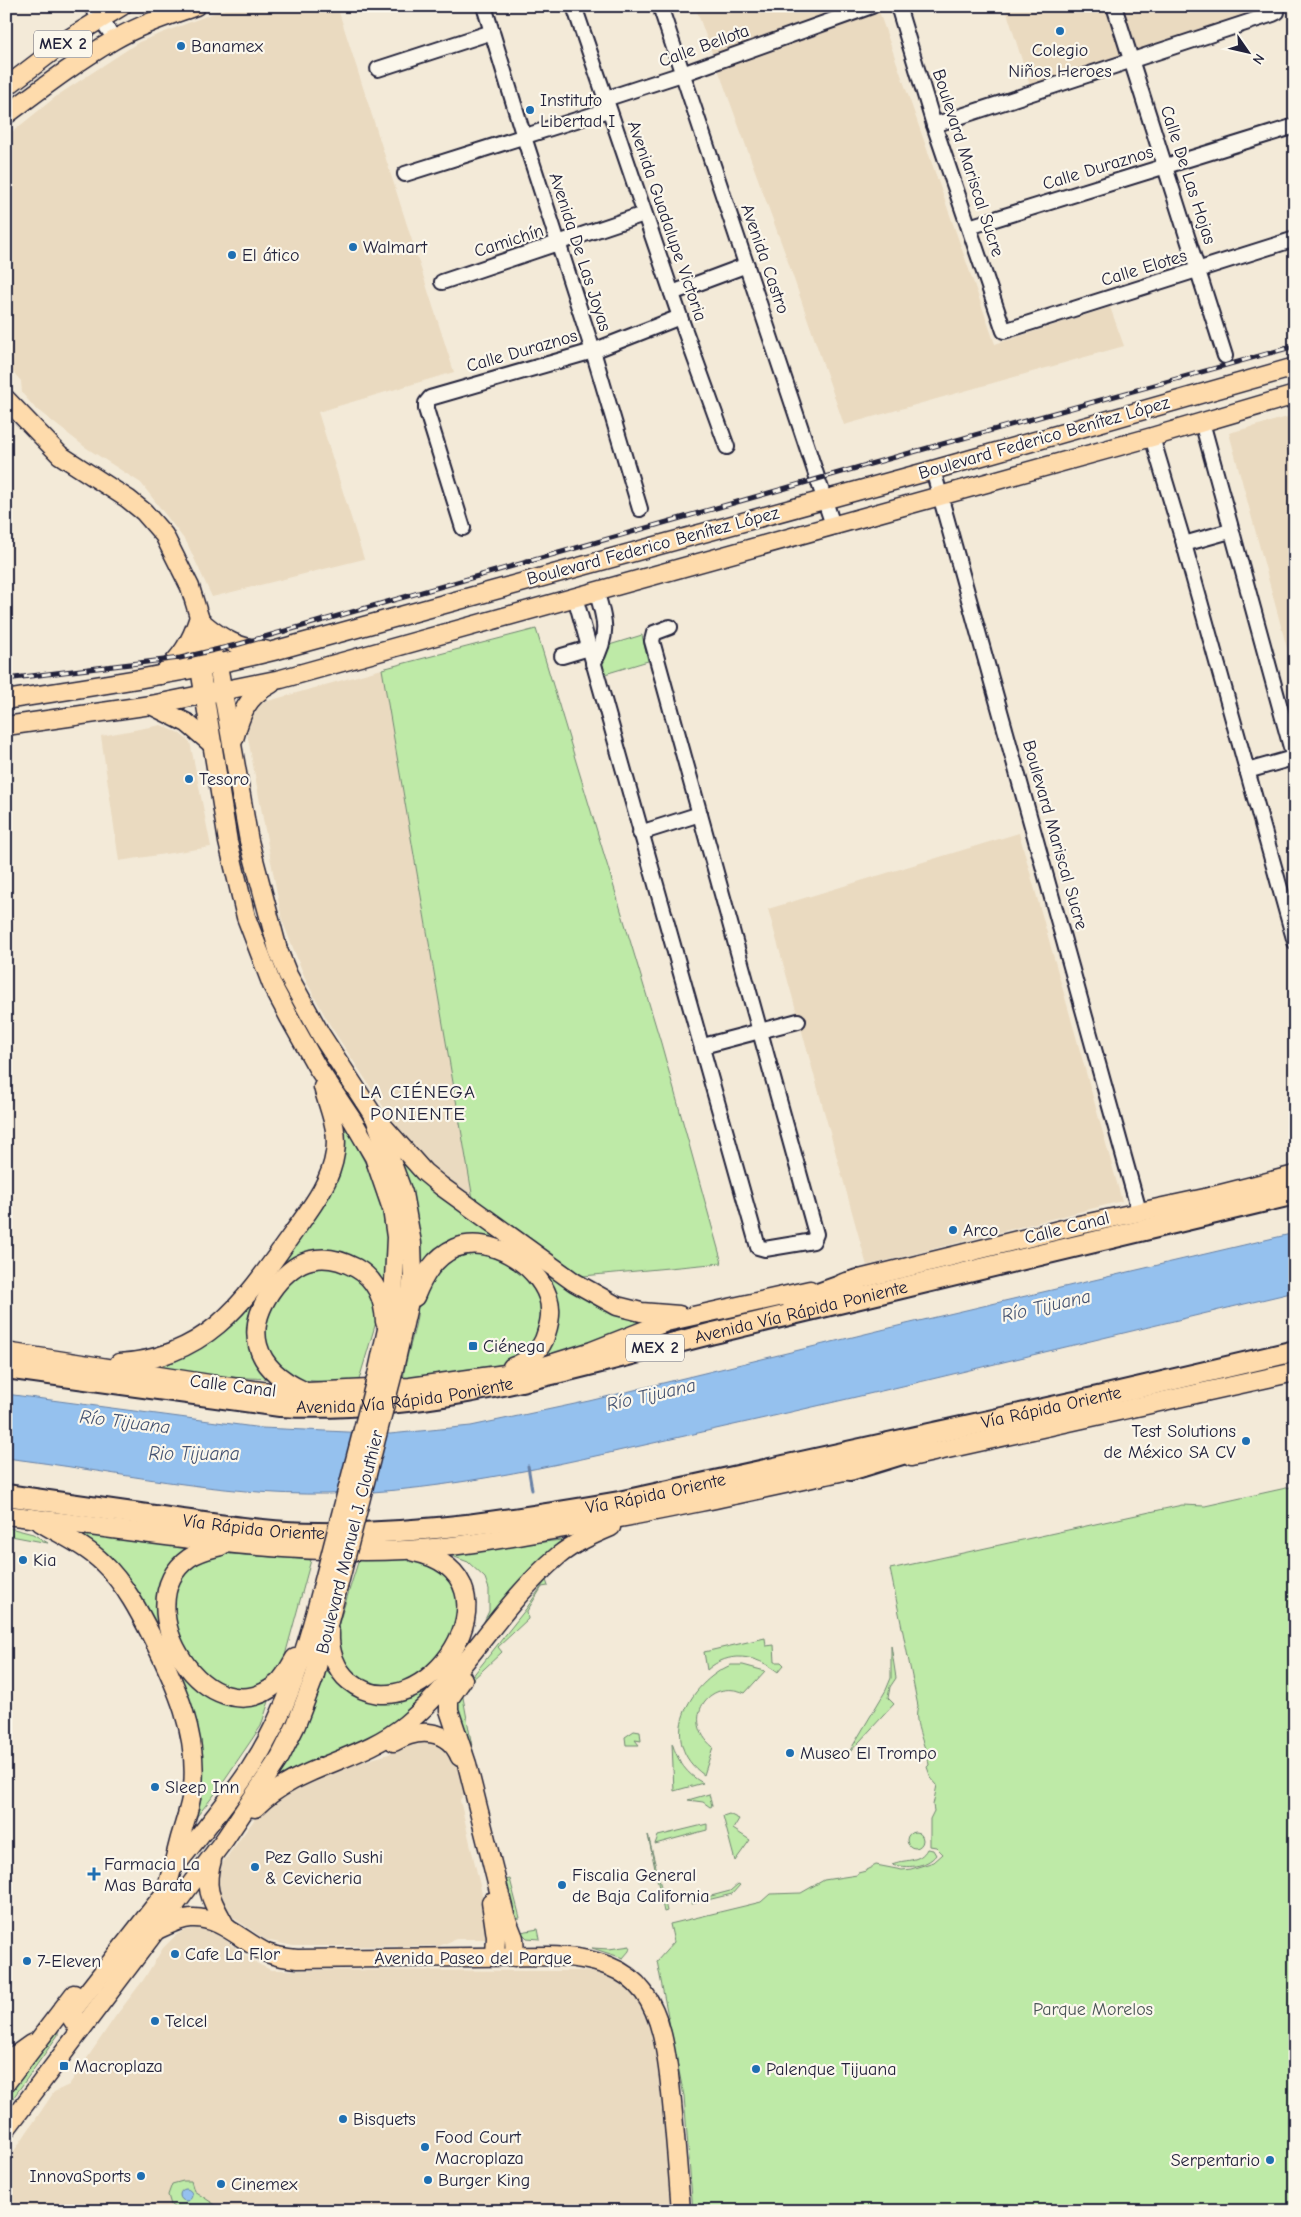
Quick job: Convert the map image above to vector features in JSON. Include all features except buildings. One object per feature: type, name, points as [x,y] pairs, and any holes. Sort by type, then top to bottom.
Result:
[{"type":"highway","points":[[1204,1198],[1212,1201],[1220,1200],[1295,1185]]},
{"type":"highway","name":"Avenida Vía Rápida Poniente","points":[[6,1368],[280,1406],[314,1408],[429,1399],[478,1391],[557,1374],[694,1338],[1295,1194]]},
{"type":"highway","points":[[694,1338],[857,1280]]},
{"type":"highway","name":"Vía Rápida Oriente","points":[[6,1495],[269,1530],[352,1533],[436,1528],[550,1514],[619,1502],[1098,1397],[1295,1351]]},
{"type":"highway","points":[[850,1470],[949,1440],[1044,1416],[1098,1397]]},
{"type":"main road","name":"MEX 2","points":[[6,87],[96,12],[122,6]]},
{"type":"main road","name":"MEX 2","points":[[6,115],[39,90],[115,39],[145,25],[196,6]]},
{"type":"main road","name":"Boulevard Federico Benítez López","points":[[8,699],[161,676],[273,651],[933,470],[1295,367]]},
{"type":"main road","name":"Boulevard Federico Benítez López","points":[[9,726],[151,705],[281,679],[833,524],[1152,437],[1295,395]]},
{"type":"main road","name":"Boulevard Manuel J. Clouthier","points":[[6,399],[60,455],[128,499],[144,512],[164,535],[175,554],[202,623],[214,693],[233,744],[249,841],[271,927],[288,975],[321,1035],[375,1118],[403,1193],[409,1220],[412,1276],[405,1320],[385,1374],[330,1588],[313,1622],[293,1683],[268,1737],[250,1769],[173,1870],[120,1934],[42,2036],[10,2071],[6,2090]]},
{"type":"main road","points":[[161,676],[180,658],[202,623],[236,645],[254,650],[273,651]]},
{"type":"main road","points":[[233,744],[242,711],[260,691],[281,679]]},
{"type":"main road","name":"Boulevard Manuel J. Clouthier","points":[[214,693],[213,745],[228,842],[246,917],[272,985],[317,1067],[374,1157],[392,1209],[396,1237],[396,1265],[393,1302],[385,1335],[385,1374]]},
{"type":"main road","points":[[8,699],[9,726]]},
{"type":"main road","points":[[151,705],[187,723],[213,745]]},
{"type":"main road","points":[[6,1352],[77,1362],[134,1362],[176,1350],[216,1328],[244,1301],[301,1222],[330,1172],[336,1154],[334,1117],[317,1067]]},
{"type":"main road","points":[[375,1118],[424,1172],[574,1282],[618,1306],[641,1312],[694,1316]]},
{"type":"main road","name":"Calle Canal","points":[[77,1362],[269,1392],[410,1387],[480,1377],[544,1366],[592,1351],[666,1322],[857,1280],[1295,1175]]},
{"type":"main road","points":[[405,1320],[422,1279],[443,1256],[456,1248],[468,1245],[484,1246],[499,1250],[527,1267],[542,1285],[549,1302],[549,1320],[545,1340],[530,1358],[518,1365],[480,1377]]},
{"type":"main road","points":[[307,1392],[287,1383],[276,1375],[264,1361],[257,1343],[256,1321],[261,1309],[269,1294],[289,1271],[311,1260],[326,1259],[348,1264],[358,1270],[367,1276],[381,1296],[385,1335]]},
{"type":"main road","points":[[6,1515],[232,1544],[357,1551],[406,1550],[465,1544],[632,1517],[1295,1372]]},
{"type":"main road","points":[[225,1839],[272,1792],[307,1773],[369,1747],[406,1724],[446,1683],[532,1582],[559,1556],[573,1546],[632,1517]]},
{"type":"main road","points":[[33,1518],[86,1549],[105,1564],[115,1577],[148,1629],[180,1700],[191,1739],[193,1785],[173,1870],[162,1898],[74,2009],[72,2019],[80,2031]]},
{"type":"main road","points":[[232,1544],[198,1552],[190,1557],[175,1573],[167,1589],[165,1606],[169,1630],[180,1656],[198,1680],[214,1691],[232,1696],[250,1696],[267,1690],[278,1682],[288,1668],[313,1622]]},
{"type":"main road","points":[[332,1616],[330,1639],[334,1661],[343,1676],[355,1685],[372,1692],[394,1694],[406,1692],[426,1679],[458,1640],[466,1618],[467,1603],[458,1579],[443,1562],[430,1556],[406,1550]]},
{"type":"main road","points":[[515,1956],[514,1938],[505,1915],[449,1699],[455,1689],[510,1622],[532,1582]]},
{"type":"main road","name":"Boulevard Manuel J. Clouthier","points":[[6,2129],[214,1854],[270,1773],[289,1740],[314,1678],[332,1616],[330,1588]]},
{"type":"main road","points":[[307,1773],[352,1762],[413,1732],[426,1732],[450,1742],[463,1765],[477,1828],[495,1925],[495,1956]]},
{"type":"main road","points":[[214,1854],[208,1874],[208,1892],[226,1927]]},
{"type":"main road","name":"Avenida Paseo del Parque","points":[[155,1931],[191,1918],[199,1918],[226,1927],[268,1953],[289,1958],[329,1960],[564,1956],[599,1961],[629,1977],[653,2005],[667,2060],[677,2154],[680,2211]]},
{"type":"street","name":"Avenida De Las Joyas","points":[[484,6],[640,510]]},
{"type":"street","name":"Avenida Guadalupe Victoria","points":[[574,6],[644,214],[727,447]]},
{"type":"street","name":"Avenida Castro","points":[[660,6],[833,524]]},
{"type":"street","name":"Calle Bellota","points":[[405,174],[524,137],[682,74],[872,6]]},
{"type":"street","name":"Boulevard Mariscal Sucre","points":[[898,6],[934,125],[1004,331]]},
{"type":"street","name":"Calle De Las Hojas","points":[[1114,6],[1225,356]]},
{"type":"street","points":[[934,125],[1275,10]]},
{"type":"street","points":[[96,12],[115,39]]},
{"type":"street","points":[[378,69],[492,32]]},
{"type":"street","name":"Calle Duraznos","points":[[969,227],[1295,126]]},
{"type":"street","name":"Camichín","points":[[442,282],[644,214]]},
{"type":"street","name":"Calle Elotes","points":[[1004,331],[1295,239]]},
{"type":"street","points":[[672,293],[748,265]]},
{"type":"street","name":"Calle Duraznos","points":[[463,528],[426,409],[426,403],[430,398],[592,351],[680,316]]},
{"type":"street","points":[[1202,422],[1230,531],[1294,760],[1247,771]]},
{"type":"street","points":[[1152,437],[1184,544],[1295,942]]},
{"type":"street","name":"Boulevard Mariscal Sucre","points":[[933,470],[1068,947],[1139,1211]]},
{"type":"street","points":[[1184,544],[1230,531]]},
{"type":"street","points":[[593,664],[600,653],[606,633],[596,591]]},
{"type":"street","points":[[575,597],[640,833],[703,1046],[758,1247],[765,1249],[813,1241],[816,1234],[652,641],[654,633],[670,628]]},
{"type":"street","points":[[562,656],[588,648]]},
{"type":"street","points":[[640,833],[700,814]]},
{"type":"street","points":[[703,1046],[798,1022]]},
{"type":"shaded area","points":[[232,6],[337,6],[454,372],[318,412],[364,559],[212,597],[187,543],[141,483],[85,447],[35,408],[22,393],[21,381],[6,364],[6,309],[13,303],[6,294],[6,137],[58,95],[139,42]]},
{"type":"shaded area","points":[[695,6],[877,6],[995,344],[1110,307],[1124,346],[844,425],[785,253]]},
{"type":"shaded area","name":"Colegio Niños Heroes","points":[[1005,6],[1265,6],[1266,11],[1031,89]]},
{"type":"shaded area","points":[[1295,415],[1295,678],[1229,433]]},
{"type":"shaded area","points":[[382,669],[473,1199],[434,1168],[406,1141],[331,1027],[307,983],[282,920],[247,733],[247,724],[254,709],[261,703]]},
{"type":"shaded area","points":[[161,725],[179,733],[190,742],[211,847],[119,861],[101,736]]},
{"type":"shaded area","points":[[1019,833],[1122,1201],[867,1266],[768,909]]},
{"type":"shaded area","points":[[422,1739],[433,1742],[448,1750],[458,1767],[464,1794],[460,1800],[492,1937],[488,1939],[456,1939],[439,1946],[293,1946],[266,1940],[229,1915],[222,1905],[217,1887],[218,1873],[221,1865],[265,1805],[309,1777],[389,1754],[399,1747]]},
{"type":"shaded area","name":"Macroplaza","points":[[197,1928],[209,1930],[220,1936],[254,1962],[271,1970],[581,1971],[598,1973],[614,1980],[638,1999],[652,2025],[664,2096],[674,2211],[6,2211],[6,2163],[54,2092],[69,2085],[115,2017],[144,1979],[163,1948],[183,1931]]},
{"type":"green space","points":[[536,629],[661,1043],[722,1263],[583,1276],[473,1199],[382,669]]},
{"type":"green space","points":[[642,635],[648,661],[605,674],[602,662],[606,646]]},
{"type":"green space","points":[[331,1097],[375,1182],[389,1232],[387,1285],[358,1383],[206,1376],[147,1366],[228,1325],[336,1174]]},
{"type":"green space","points":[[401,1156],[649,1322],[541,1358],[403,1381],[417,1315],[418,1268],[414,1230]]},
{"type":"green space","name":"Parque Morelos","points":[[1295,1486],[1295,2211],[693,2211],[684,2096],[657,1961],[674,1942],[670,1924],[761,1902],[770,1894],[801,1893],[824,1880],[857,1875],[876,1865],[902,1870],[911,1869],[934,1862],[943,1854],[936,1847],[930,1846],[930,1819],[934,1811],[933,1805],[937,1785],[931,1778],[927,1767],[929,1765],[928,1758],[918,1727],[918,1706],[890,1569],[1182,1505],[1205,1506]]},
{"type":"green space","points":[[6,1527],[33,1534],[48,1543],[6,1535]]},
{"type":"green space","points":[[59,1528],[196,1547],[168,1572],[159,1590],[160,1620],[192,1681],[213,1700],[228,1705],[251,1703],[271,1695],[261,1726],[214,1795],[182,1835],[194,1749],[140,1609]]},
{"type":"green space","points":[[571,1539],[431,1691],[387,1730],[278,1777],[303,1729],[325,1659],[327,1671],[340,1683],[379,1701],[394,1701],[414,1693],[479,1632],[489,1611],[489,1589],[485,1578],[468,1562],[444,1553]]},
{"type":"green space","points":[[219,1553],[311,1560],[278,1681],[267,1688],[224,1692],[190,1667],[169,1604],[182,1572],[204,1556]]},
{"type":"green space","points":[[401,1557],[427,1562],[441,1569],[463,1605],[451,1648],[404,1691],[350,1678],[334,1639],[359,1559]]},
{"type":"green space","points":[[546,1580],[548,1586],[542,1587],[527,1611],[528,1619],[498,1647],[502,1652],[468,1684],[469,1689],[462,1692],[474,1757],[455,1710],[460,1692],[526,1609]]},
{"type":"green space","points":[[765,1638],[766,1646],[774,1645],[775,1662],[781,1662],[784,1665],[778,1672],[761,1662],[742,1657],[724,1659],[707,1670],[704,1652]]},
{"type":"green space","points":[[891,1645],[896,1678],[890,1687],[888,1698],[894,1704],[848,1754],[886,1690],[891,1678]]},
{"type":"green space","points":[[731,1665],[743,1665],[765,1671],[745,1693],[731,1690],[719,1691],[710,1696],[703,1704],[699,1714],[699,1725],[704,1737],[713,1747],[704,1775],[690,1762],[682,1746],[681,1730],[684,1714],[691,1699],[702,1685]]},
{"type":"green space","points":[[634,1731],[640,1732],[641,1741],[635,1740],[639,1745],[626,1745],[625,1737]]},
{"type":"green space","points":[[672,1743],[683,1766],[703,1783],[674,1791]]},
{"type":"green space","points":[[709,1794],[712,1806],[710,1807],[703,1802],[688,1800]]},
{"type":"green space","points":[[729,1814],[739,1819],[733,1829],[750,1840],[735,1861],[723,1816]]},
{"type":"green space","points":[[707,1824],[707,1830],[655,1844],[658,1836]]},
{"type":"green space","points":[[912,1832],[918,1832],[923,1837],[921,1846],[912,1848],[907,1843],[907,1837]]},
{"type":"green space","points":[[648,1835],[667,1911],[664,1912]]},
{"type":"green space","points":[[927,1849],[933,1850],[936,1855],[927,1862],[910,1867],[892,1864],[916,1859]]},
{"type":"green space","points":[[510,1879],[520,1918],[514,1919],[501,1881]]},
{"type":"green space","points":[[738,1884],[740,1885],[732,1894],[691,1904],[692,1901],[730,1891]]},
{"type":"green space","points":[[538,1929],[540,1939],[527,1938],[521,1932]]},
{"type":"green space","points":[[630,1946],[629,1951],[623,1958],[592,1948],[609,1949]]},
{"type":"green space","points":[[58,2027],[58,2035],[6,2108],[12,2090],[19,2078]]},
{"type":"green space","points":[[191,2181],[194,2191],[220,2208],[178,2210],[171,2205],[168,2195],[172,2184]]},
{"type":"water","name":"Rio Tijuana","points":[[1295,1233],[1295,1292],[847,1399],[514,1473],[467,1481],[374,1492],[287,1494],[166,1482],[6,1458],[6,1394],[262,1428],[390,1434],[471,1426],[589,1401]]},
{"type":"water","points":[[186,2189],[192,2195],[186,2201],[180,2195]]},
{"type":"waterway","points":[[528,1466],[532,1490]]},
{"type":"railway","points":[[6,679],[180,658],[236,645],[863,466],[1295,346]]},
{"type":"place","name":"Colegio Niños Heroes","points":[[1060,31]]},
{"type":"place","name":"Banamex","points":[[181,46]]},
{"type":"place","name":"Instituto Libertad I","points":[[530,110]]},
{"type":"place","name":"Walmart","points":[[353,247]]},
{"type":"place","name":"El ático","points":[[232,255]]},
{"type":"place","name":"Tesoro","points":[[189,779]]},
{"type":"place","name":"Arco","points":[[953,1230]]},
{"type":"place","name":"Ciénega","points":[[473,1346]]},
{"type":"place","name":"Test Solutions de México SA CV","points":[[1246,1441]]},
{"type":"place","name":"Kia","points":[[23,1560]]},
{"type":"place","name":"Museo El Trompo","points":[[790,1753]]},
{"type":"place","name":"Sleep Inn","points":[[155,1787]]},
{"type":"place","name":"Pez Gallo Sushi & Cevicheria","points":[[255,1867]]},
{"type":"place","name":"Farmacia La Mas Barata","points":[[94,1874]]},
{"type":"place","name":"Fiscalia General de Baja California","points":[[562,1885]]},
{"type":"place","name":"Cafe La Flor","points":[[175,1954]]},
{"type":"place","name":"7-Eleven","points":[[27,1961]]},
{"type":"place","name":"Telcel","points":[[155,2021]]},
{"type":"place","name":"Macroplaza","points":[[64,2066]]},
{"type":"place","name":"Palenque Tijuana","points":[[756,2069]]},
{"type":"place","name":"Bisquets","points":[[343,2119]]},
{"type":"place","name":"Food Court Macroplaza","points":[[425,2147]]},
{"type":"place","name":"Serpentario","points":[[1270,2160]]},
{"type":"place","name":"InnovaSports","points":[[141,2176]]},
{"type":"place","name":"Burger King","points":[[428,2180]]},
{"type":"place","name":"Cinemex","points":[[221,2184]]},
{"type":"district","name":"LA CIÉNEGA PONIENTE","points":[[418,1103]]},
{"type":"water label","name":"Río Tijuana","points":[[1046,1306]]},
{"type":"water label","name":"Río Tijuana","points":[[651,1395]]},
{"type":"water label","name":"Río Tijuana","points":[[125,1422]]}]
